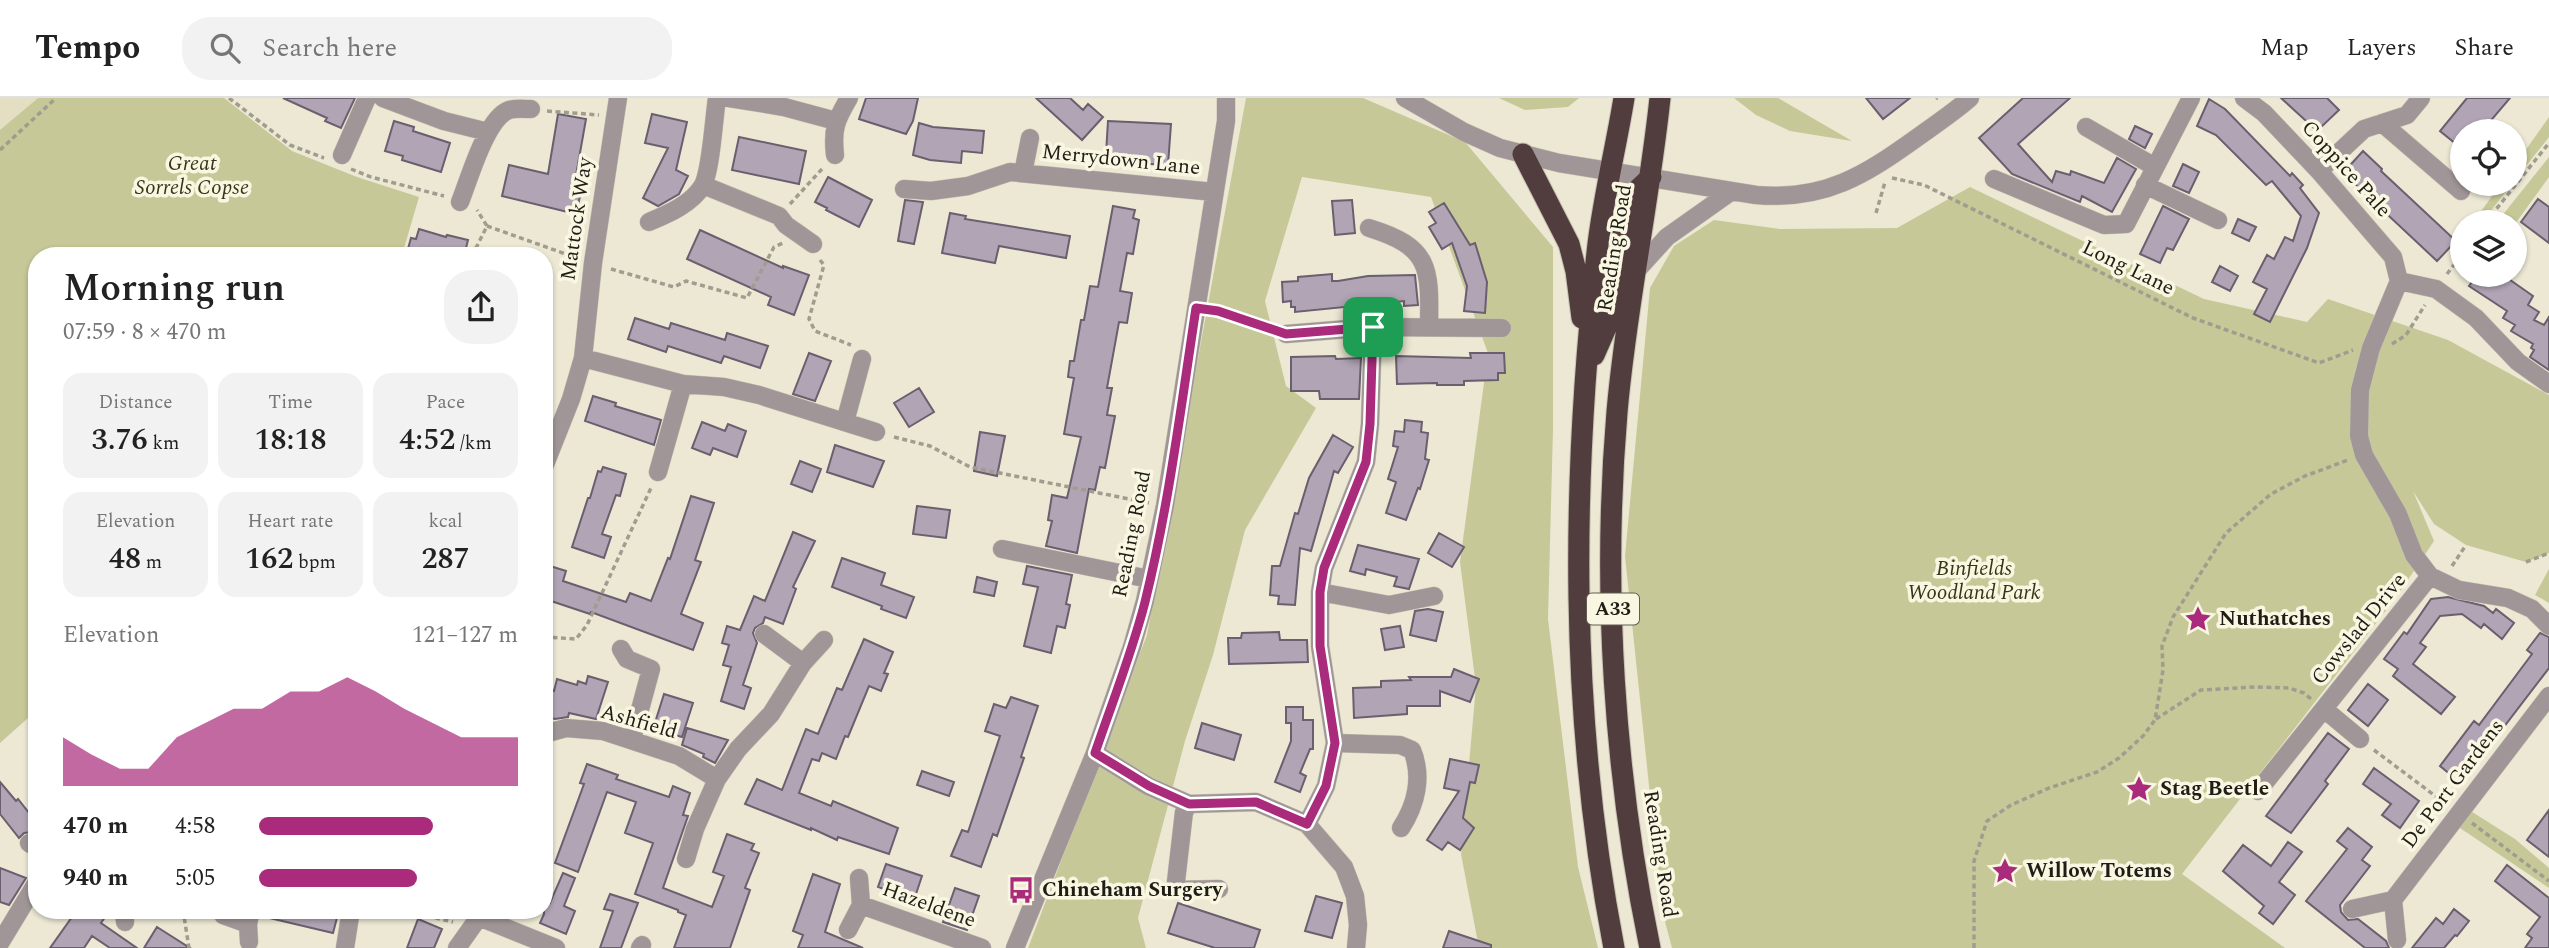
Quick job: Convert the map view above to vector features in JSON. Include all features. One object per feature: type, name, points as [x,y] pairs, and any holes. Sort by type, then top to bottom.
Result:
[{"type":"highway","name":"Reading Road","points":[[1614,948],[1588,769],[1579,639],[1579,477],[1585,376],[1598,242],[1624,98]]},
{"type":"highway","name":"Reading Road","points":[[1650,948],[1634,857],[1619,729],[1613,612],[1612,516],[1617,412],[1624,343],[1651,177],[1660,98]]},
{"type":"highway","points":[[1523,154],[1573,257],[1580,301],[1585,376]]},
{"type":"highway","points":[[1585,376],[1609,321],[1629,198],[1651,177]]},
{"type":"street","points":[[339,161],[367,98]]},
{"type":"street","name":"Mattock Way","points":[[553,444],[571,399],[583,358],[593,263],[618,98]]},
{"type":"street","points":[[649,222],[671,213],[703,185],[717,98]]},
{"type":"street","points":[[729,98],[754,100],[836,121]]},
{"type":"street","points":[[835,155],[833,136],[836,121],[849,98]]},
{"type":"street","points":[[1405,98],[1481,140],[1523,154],[1559,163],[1786,198],[1820,191],[1878,166],[1964,100]]},
{"type":"street","points":[[1994,179],[2104,225],[2126,223],[2191,98]]},
{"type":"street","name":"Coppice Pale","points":[[2244,98],[2264,113],[2319,171],[2393,257],[2399,281]]},
{"type":"street","points":[[2319,171],[2364,129],[2407,115],[2421,98]]},
{"type":"street","points":[[388,99],[444,121],[488,132]]},
{"type":"street","name":"Reading Road","points":[[1015,948],[1095,753],[1132,648],[1165,506],[1228,102]]},
{"type":"street","points":[[460,202],[488,132],[500,115],[511,109],[531,109]]},
{"type":"street","points":[[2382,123],[2450,182]]},
{"type":"street","points":[[2086,127],[2155,167]]},
{"type":"street","name":"Merrydown Lane","points":[[1030,138],[1016,173],[1214,192]]},
{"type":"street","points":[[904,189],[931,191],[968,186],[1016,173]]},
{"type":"street","points":[[703,185],[779,216],[786,225],[808,240]]},
{"type":"street","points":[[2145,185],[2218,219]]},
{"type":"street","points":[[1637,270],[1667,237],[1732,191]]},
{"type":"street","points":[[1369,228],[1392,235],[1414,249],[1428,276],[1429,327]]},
{"type":"street","points":[[2549,384],[2518,362],[2476,318],[2436,289],[2399,281],[2371,348],[2360,390],[2359,436],[2364,455],[2398,514],[2414,555],[2430,576],[2459,590],[2508,598],[2532,609],[2549,626]]},
{"type":"street","points":[[1307,824],[1326,786],[1335,743],[1320,646],[1320,592],[1324,568],[1366,462],[1373,327]]},
{"type":"street","points":[[1286,334],[1373,327],[1502,328]]},
{"type":"street","points":[[583,358],[683,384],[736,389],[876,432]]},
{"type":"street","points":[[845,422],[862,359]]},
{"type":"street","points":[[658,472],[683,384]]},
{"type":"street","points":[[1002,548],[1149,579]]},
{"type":"street","name":"Cowslad Drive","points":[[2258,791],[2430,576]]},
{"type":"street","points":[[1320,592],[1389,605],[1434,596]]},
{"type":"street","points":[[764,634],[803,663]]},
{"type":"street","points":[[686,859],[695,829],[717,779],[738,750],[771,714],[803,663],[824,640]]},
{"type":"street","points":[[621,649],[627,659],[651,669],[632,739]]},
{"type":"street","name":"De Port Gardens","points":[[2393,900],[2549,696]]},
{"type":"street","name":"Cowslad Drive","points":[[2324,709],[2360,739]]},
{"type":"street","name":"Ashfield","points":[[553,732],[566,728],[603,731],[632,739],[679,756],[717,779]]},
{"type":"street","points":[[1335,743],[1400,745],[1412,750],[1418,764],[1418,782],[1409,817],[1401,828]]},
{"type":"street","points":[[1095,753],[1149,786],[1189,804],[1256,802],[1307,824],[1344,867],[1355,896],[1358,925],[1356,948]]},
{"type":"street","points":[[1189,804],[1184,812],[1175,890],[1219,889]]},
{"type":"street","name":"Hazeldene","points":[[848,930],[861,905],[859,878]]},
{"type":"street","points":[[0,943],[28,897]]},
{"type":"street","points":[[2352,909],[2393,900],[2397,940]]},
{"type":"street","name":"Hazeldene","points":[[861,905],[982,948]]},
{"type":"street","points":[[250,919],[250,942]]},
{"type":"street","points":[[345,948],[350,919]]},
{"type":"street","points":[[457,948],[478,919]]},
{"type":"street","points":[[482,919],[556,948]]},
{"type":"path","points":[[0,150],[57,98]]},
{"type":"path","points":[[229,98],[290,145],[339,161],[371,177],[434,192],[460,202],[478,211],[487,226],[547,247]]},
{"type":"path","points":[[531,109],[615,116]]},
{"type":"path","points":[[2496,210],[2549,143]]},
{"type":"path","points":[[779,216],[835,155]]},
{"type":"path","name":"Long Lane","points":[[1876,213],[1889,176],[1924,185],[2193,318],[2319,363],[2356,349]]},
{"type":"path","points":[[476,247],[487,226]]},
{"type":"path","points":[[553,249],[674,287],[686,281],[747,298],[774,247],[808,240],[824,265],[809,319],[815,331],[860,349],[862,359]]},
{"type":"path","points":[[2446,276],[2450,270]]},
{"type":"path","points":[[2388,347],[2406,334],[2428,301]]},
{"type":"path","points":[[1196,308],[1218,311],[1286,334]]},
{"type":"path","points":[[876,432],[930,446],[970,467],[1165,506]]},
{"type":"path","points":[[2155,720],[2163,670],[2162,646],[2173,617],[2226,533],[2271,494],[2305,476],[2364,455]]},
{"type":"path","points":[[553,638],[576,639],[587,625],[658,472]]},
{"type":"path","points":[[2451,567],[2466,545]]},
{"type":"path","points":[[2526,562],[2549,553]]},
{"type":"path","points":[[1975,948],[1974,861],[1987,821],[2011,805],[2049,788],[2097,772],[2119,758],[2143,736],[2155,720],[2201,690],[2289,688],[2304,693],[2324,709]]},
{"type":"path","points":[[184,919],[189,948]]},
{"type":"shaded area","points":[[0,98],[38,98],[0,130]]},
{"type":"green space","name":"Great Sorrels Copse","points":[[38,98],[224,98],[292,151],[357,177],[419,197],[404,247],[28,247],[28,718],[0,743],[0,130]]},
{"type":"green space","points":[[1246,98],[1363,98],[1465,142],[1553,247],[1553,429],[1548,619],[1578,867],[1598,948],[1479,948],[1461,854],[1476,686],[1460,562],[1488,353],[1431,197],[1302,177],[1265,301],[1286,386],[1316,408],[1245,530],[1213,655],[1185,741],[1138,918],[1146,948],[1028,948],[1147,635]]},
{"type":"green space","points":[[1499,98],[1579,98],[1568,107],[1525,110]]},
{"type":"green space","points":[[1734,98],[1778,98],[1852,141],[1790,131],[1756,115]]},
{"type":"green space","points":[[2549,117],[2549,137],[2527,165],[2527,148]]},
{"type":"green space","points":[[2549,157],[2549,177],[2525,210],[2507,210],[2518,196],[2527,196],[2527,184]]},
{"type":"green space","name":"Binfields Woodland Park","points":[[1970,187],[2204,299],[2307,322],[2328,299],[2448,340],[2549,395],[2549,553],[2526,562],[2466,545],[2434,524],[2413,491],[2434,541],[2397,596],[2182,874],[2285,948],[1672,948],[1662,910],[1625,556],[1650,288],[1674,246],[1714,220],[1780,229],[1897,228]]},
{"type":"green space","points":[[2492,196],[2503,196],[2491,210],[2482,210]]},
{"type":"green space","points":[[2549,569],[2549,603],[2535,595]]},
{"type":"green space","points":[[2469,810],[2515,839],[2549,868],[2549,888],[2457,826]]},
{"type":"building","points":[[283,98],[355,98],[341,128],[325,121],[327,118]]},
{"type":"building","points":[[866,98],[918,98],[913,121],[906,134],[859,119]]},
{"type":"building","points":[[1036,98],[1070,98],[1083,110],[1088,104],[1103,117],[1082,140]]},
{"type":"building","points":[[1866,98],[1910,98],[1883,119]]},
{"type":"building","points":[[2023,98],[2070,98],[2018,144],[2052,182],[2056,171],[2070,175],[2071,171],[2104,183],[2117,158],[2136,169],[2112,212],[2082,196],[2080,202],[2012,174],[1979,138]]},
{"type":"building","points":[[2281,98],[2327,98],[2339,110],[2317,131]]},
{"type":"building","points":[[2467,98],[2510,98],[2492,119],[2450,119],[2450,139],[2440,131]]},
{"type":"building","points":[[2209,99],[2225,109],[2290,176],[2292,173],[2303,185],[2300,188],[2319,213],[2307,248],[2270,322],[2254,314],[2267,289],[2253,282],[2267,255],[2274,259],[2285,237],[2293,241],[2301,216],[2272,181],[2266,185],[2216,135],[2197,126]]},
{"type":"building","points":[[558,114],[586,119],[575,181],[583,183],[576,214],[502,196],[509,165],[548,174]]},
{"type":"building","points":[[652,114],[687,122],[676,170],[688,176],[679,194],[658,206],[643,198],[668,148],[645,143]]},
{"type":"building","points":[[394,121],[414,127],[413,131],[450,143],[441,172],[402,160],[403,156],[385,151]]},
{"type":"building","points":[[1108,121],[1171,124],[1168,165],[1133,163],[1134,156],[1106,154]]},
{"type":"building","points":[[919,123],[933,127],[984,131],[982,153],[962,151],[961,163],[930,160],[913,155]]},
{"type":"building","points":[[2135,126],[2152,134],[2145,148],[2129,139]]},
{"type":"building","points":[[739,137],[806,151],[799,184],[732,170]]},
{"type":"building","points":[[2363,151],[2450,235],[2450,247],[2437,261],[2343,173]]},
{"type":"building","points":[[2183,164],[2199,172],[2189,193],[2173,186]]},
{"type":"building","points":[[828,177],[872,200],[859,227],[815,202]]},
{"type":"building","points":[[2538,199],[2549,207],[2549,243],[2527,226],[2527,214]]},
{"type":"building","points":[[905,200],[923,202],[914,244],[898,241]]},
{"type":"building","points":[[1352,200],[1355,233],[1335,235],[1332,201]]},
{"type":"building","points":[[1444,203],[1470,245],[1475,243],[1487,282],[1485,313],[1464,311],[1467,286],[1452,243],[1442,249],[1429,227],[1436,223],[1429,212]]},
{"type":"building","points":[[1113,206],[1135,210],[1133,218],[1139,220],[1133,254],[1127,253],[1120,291],[1132,293],[1127,323],[1119,322],[1107,388],[1112,388],[1107,415],[1115,416],[1105,468],[1100,467],[1095,490],[1089,489],[1077,553],[1046,546],[1052,521],[1048,520],[1052,495],[1067,498],[1081,437],[1064,434],[1074,378],[1068,377],[1070,361],[1074,361],[1090,286],[1098,287]]},
{"type":"building","points":[[2163,206],[2189,219],[2173,250],[2167,248],[2160,263],[2140,254]]},
{"type":"building","points":[[950,213],[966,216],[965,219],[1070,236],[1066,258],[999,246],[995,263],[942,253]]},
{"type":"building","points":[[2238,219],[2256,227],[2249,241],[2232,233]]},
{"type":"building","points":[[419,229],[468,240],[466,247],[408,247],[411,238],[416,239]]},
{"type":"building","points":[[700,230],[783,268],[809,275],[794,315],[768,305],[771,297],[687,259]]},
{"type":"building","points":[[2220,266],[2238,276],[2230,291],[2212,282]]},
{"type":"building","points":[[1332,274],[1332,281],[1368,276],[1415,275],[1418,305],[1404,306],[1404,301],[1295,312],[1291,301],[1283,302],[1282,282],[1298,281],[1298,277]]},
{"type":"building","points":[[2471,287],[2520,287],[2533,296],[2528,305],[2539,312],[2534,320],[2544,325],[2549,317],[2549,370],[2530,357],[2534,350],[2531,348],[2533,344],[2511,331],[2515,325],[2503,318],[2507,311]]},
{"type":"building","points":[[635,318],[669,329],[671,323],[725,340],[727,333],[768,346],[760,368],[724,356],[721,363],[668,346],[666,352],[628,339]]},
{"type":"building","points":[[809,353],[831,361],[815,401],[793,394]]},
{"type":"building","points":[[1470,353],[1504,353],[1505,373],[1498,373],[1498,380],[1464,381],[1464,385],[1397,384],[1396,356],[1471,358]]},
{"type":"building","points":[[1335,356],[1336,359],[1361,358],[1359,399],[1320,399],[1319,391],[1291,391],[1291,357]]},
{"type":"building","points":[[919,388],[934,412],[909,427],[894,403]]},
{"type":"building","points":[[593,396],[616,403],[615,406],[661,420],[654,445],[585,421]]},
{"type":"building","points":[[1405,420],[1422,422],[1421,432],[1428,433],[1425,459],[1429,460],[1406,520],[1386,513],[1396,482],[1388,479],[1398,447],[1393,446],[1395,431],[1404,432]]},
{"type":"building","points":[[702,422],[725,431],[728,424],[746,431],[737,457],[713,448],[710,455],[692,448]]},
{"type":"building","points":[[980,432],[1005,436],[997,476],[974,471]]},
{"type":"building","points":[[1333,435],[1353,447],[1338,473],[1334,471],[1311,551],[1300,548],[1295,605],[1278,604],[1279,596],[1270,595],[1272,566],[1280,566],[1295,513],[1298,514],[1309,478]]},
{"type":"building","points":[[835,445],[884,461],[873,487],[827,472]]},
{"type":"building","points":[[800,461],[821,469],[812,492],[791,484]]},
{"type":"building","points":[[603,467],[626,474],[620,496],[616,495],[602,534],[611,537],[604,558],[572,547],[598,471],[601,472]]},
{"type":"building","points":[[691,496],[714,503],[695,560],[701,562],[681,614],[703,623],[693,650],[591,612],[590,614],[553,602],[553,567],[566,571],[563,581],[626,602],[630,593],[651,601],[668,558],[670,559]]},
{"type":"building","points":[[917,506],[950,510],[946,538],[913,534]]},
{"type":"building","points":[[793,532],[815,541],[793,587],[796,589],[783,624],[765,617],[763,623],[755,628],[753,633],[757,643],[743,685],[751,688],[744,709],[721,701],[731,667],[723,665],[729,645],[722,643],[727,626],[740,630],[754,596],[765,601]]},
{"type":"building","points":[[1439,533],[1464,547],[1452,567],[1428,553]]},
{"type":"building","points":[[1358,545],[1419,559],[1409,589],[1394,586],[1397,577],[1366,569],[1365,575],[1350,571]]},
{"type":"building","points":[[842,558],[885,573],[881,585],[914,597],[906,618],[832,587]]},
{"type":"building","points":[[1027,566],[1072,575],[1066,604],[1070,605],[1065,628],[1057,626],[1051,653],[1024,646],[1038,587],[1023,584]]},
{"type":"building","points":[[977,577],[997,582],[994,596],[974,592]]},
{"type":"building","points":[[2448,597],[2484,606],[2493,613],[2496,609],[2514,623],[2502,639],[2484,624],[2481,628],[2462,614],[2440,616],[2420,643],[2426,647],[2413,664],[2455,697],[2441,714],[2393,676],[2398,669],[2384,659],[2404,632],[2407,634],[2431,599]]},
{"type":"building","points":[[1428,609],[1443,612],[1436,641],[1410,635],[1415,611]]},
{"type":"building","points":[[1400,626],[1404,647],[1385,650],[1381,629]]},
{"type":"building","points":[[1279,632],[1280,640],[1307,640],[1308,662],[1229,664],[1228,638],[1241,638],[1242,633]]},
{"type":"building","points":[[2540,633],[2549,637],[2549,668],[2461,783],[2440,766],[2474,721],[2479,725],[2532,654],[2527,650]]},
{"type":"building","points":[[864,639],[893,652],[884,673],[888,674],[881,691],[869,686],[836,759],[822,753],[819,761],[812,759],[799,793],[831,806],[833,801],[898,828],[889,854],[838,837],[837,840],[745,804],[757,779],[782,790],[806,729],[818,734],[837,688],[842,690]]},
{"type":"building","points":[[1454,669],[1479,679],[1470,702],[1440,691],[1440,706],[1407,706],[1407,714],[1354,718],[1353,688],[1381,687],[1381,681],[1411,680],[1409,677],[1451,677]]},
{"type":"building","points":[[588,676],[608,682],[596,719],[569,713],[568,717],[553,718],[553,691],[557,679],[577,685],[578,681],[586,684]]},
{"type":"building","points":[[2368,684],[2388,700],[2368,726],[2348,710]]},
{"type":"building","points":[[664,694],[693,703],[682,737],[653,729]]},
{"type":"building","points":[[1011,697],[1038,706],[1021,757],[1024,758],[997,836],[993,834],[981,867],[951,856],[962,830],[968,832],[1000,736],[985,731],[994,704],[1006,708]]},
{"type":"building","points":[[1286,707],[1303,707],[1303,720],[1313,720],[1313,749],[1310,749],[1300,773],[1306,776],[1300,792],[1275,782],[1291,741],[1291,723],[1286,723]]},
{"type":"building","points":[[1202,723],[1241,735],[1234,760],[1195,748]]},
{"type":"building","points":[[687,728],[728,740],[715,763],[703,757],[704,754],[682,745]]},
{"type":"building","points":[[2328,733],[2349,749],[2325,781],[2328,784],[2291,833],[2266,816]]},
{"type":"building","points":[[1450,759],[1479,765],[1475,783],[1470,782],[1463,818],[1474,828],[1460,850],[1448,842],[1442,850],[1427,840],[1459,791],[1444,788]]},
{"type":"building","points":[[587,764],[618,775],[616,779],[669,797],[673,786],[690,793],[683,815],[688,816],[663,888],[712,907],[724,876],[713,872],[727,834],[754,844],[751,850],[759,853],[745,888],[750,890],[730,948],[674,948],[686,915],[635,894],[653,843],[625,833],[636,802],[607,792],[578,872],[555,863],[584,784],[580,783]]},
{"type":"building","points":[[2374,768],[2419,801],[2400,828],[2382,815],[2391,804],[2363,784]]},
{"type":"building","points":[[922,771],[954,782],[949,796],[917,785]]},
{"type":"building","points":[[0,782],[28,812],[28,832],[19,838],[0,814]]},
{"type":"building","points":[[2549,810],[2549,857],[2527,840]]},
{"type":"building","points":[[2348,828],[2372,847],[2362,860],[2370,866],[2340,905],[2341,912],[2348,920],[2358,919],[2386,941],[2389,948],[2365,948],[2306,901],[2347,849],[2337,841]]},
{"type":"building","points":[[2288,842],[2302,852],[2279,882],[2295,895],[2273,924],[2259,913],[2264,906],[2223,871],[2243,845],[2271,866]]},
{"type":"building","points":[[886,864],[922,876],[914,900],[878,887]]},
{"type":"building","points":[[2507,865],[2549,898],[2549,948],[2525,948],[2532,938],[2527,934],[2540,917],[2495,881]]},
{"type":"building","points":[[0,868],[26,878],[9,905],[0,902]]},
{"type":"building","points":[[563,873],[575,878],[564,906],[575,911],[566,934],[540,923],[542,919],[553,919],[553,896]]},
{"type":"building","points":[[813,874],[840,884],[825,932],[863,948],[798,948],[803,935],[793,931]]},
{"type":"building","points":[[955,888],[979,896],[967,930],[943,922]]},
{"type":"building","points":[[610,894],[638,903],[621,948],[600,948],[613,911],[604,909]]},
{"type":"building","points":[[1316,896],[1342,903],[1332,938],[1305,931]]},
{"type":"building","points":[[1178,903],[1260,930],[1254,948],[1215,948],[1168,933]]},
{"type":"building","points":[[2454,909],[2469,921],[2457,936],[2444,948],[2412,948],[2436,918],[2443,924]]},
{"type":"building","points":[[71,919],[104,919],[101,923],[137,948],[110,948],[92,936],[84,948],[50,948]]},
{"type":"building","points":[[274,919],[337,919],[333,933]]},
{"type":"building","points":[[418,919],[442,929],[434,948],[407,948]]},
{"type":"building","points":[[157,927],[190,948],[144,948]]},
{"type":"building","points":[[1449,931],[1491,945],[1491,948],[1443,948]]},
{"type":"place","name":"Nuthatches","points":[[2198,619]]},
{"type":"place","name":"Stag Beetle","points":[[2139,789]]},
{"type":"place","name":"Willow Totems","points":[[2005,871]]},
{"type":"place","name":"Chineham Surgery","points":[[1021,890]]},
{"type":"route","points":[[1196,308],[1218,311],[1286,334],[1373,327],[1366,462],[1333,542],[1324,568],[1320,592],[1320,646],[1335,743],[1326,786],[1307,824],[1256,802],[1189,804],[1149,786],[1095,753],[1132,648],[1145,601],[1165,506],[1196,308]]}]
